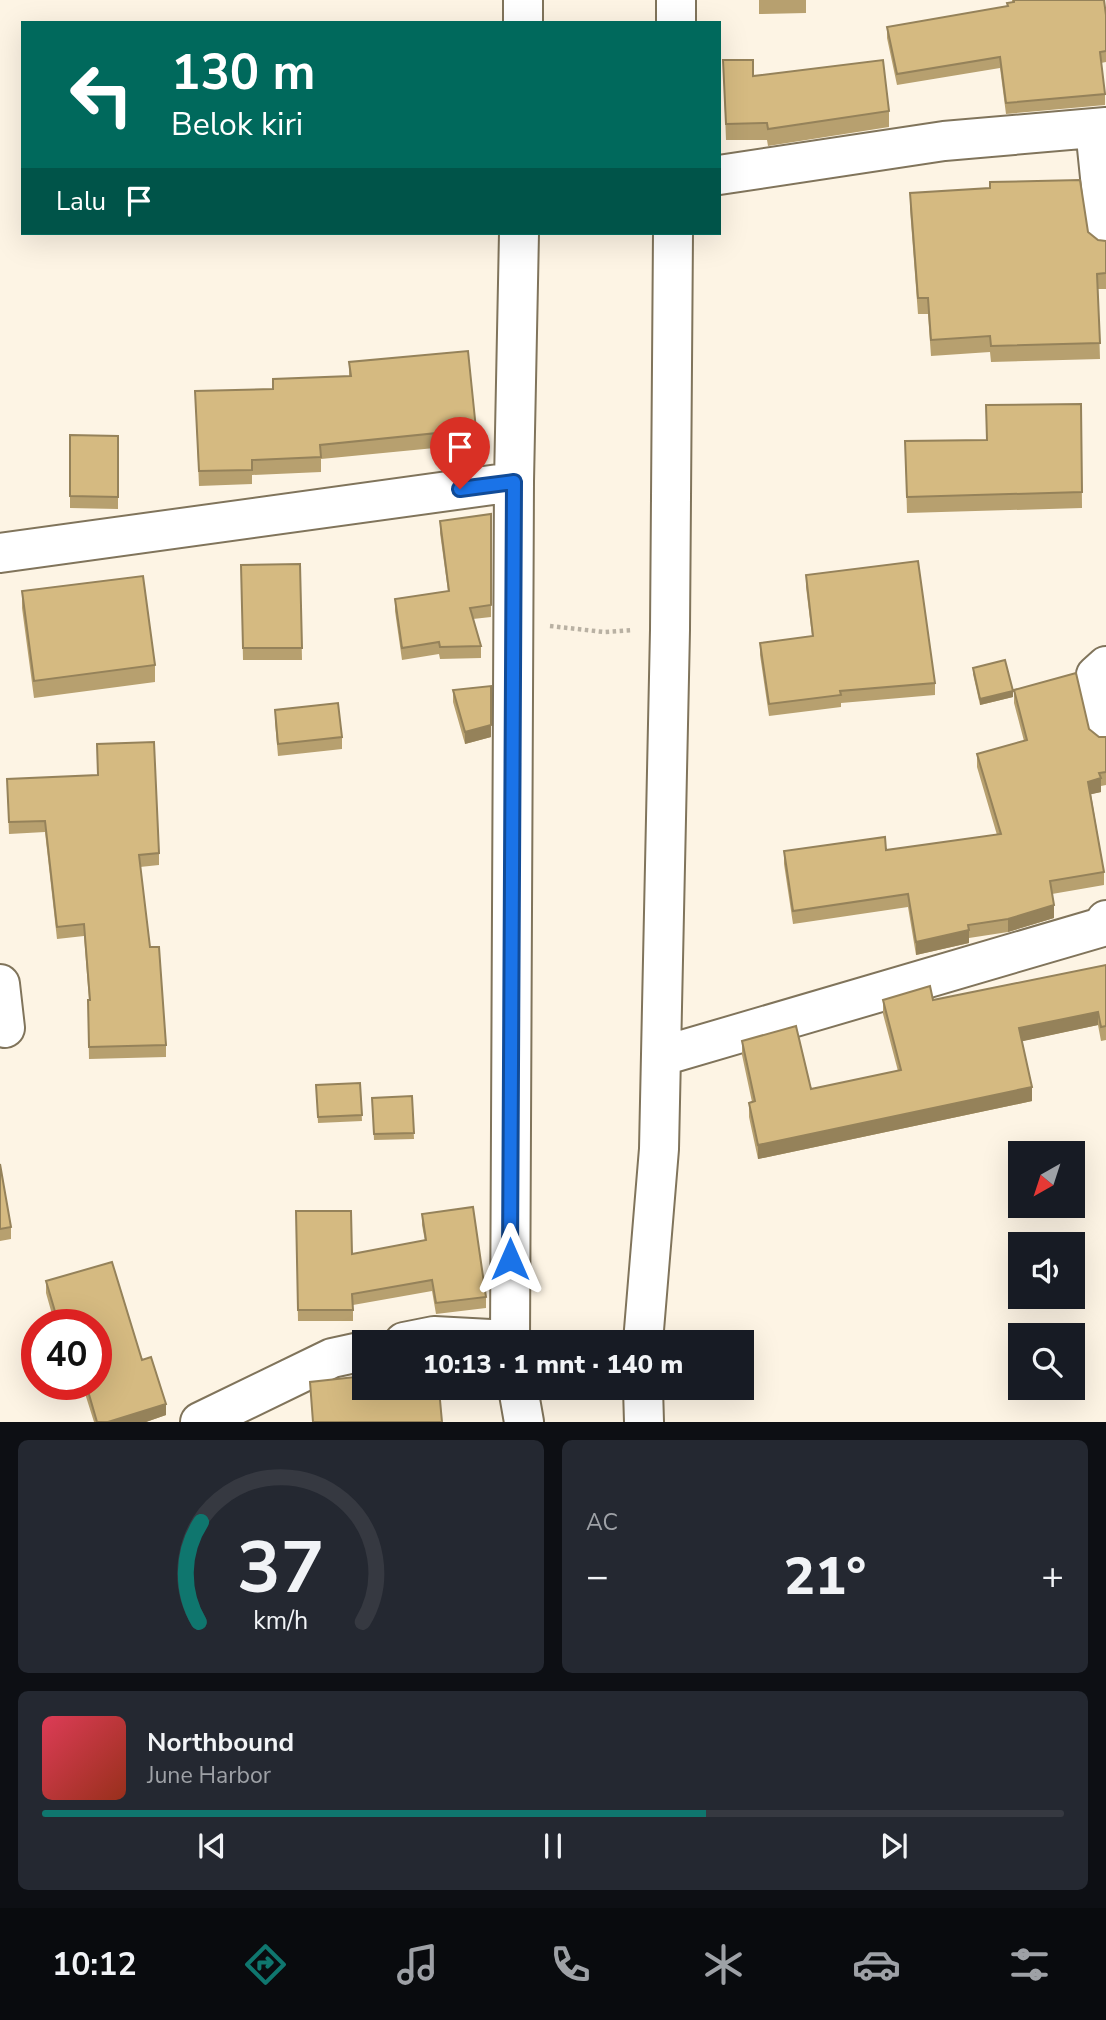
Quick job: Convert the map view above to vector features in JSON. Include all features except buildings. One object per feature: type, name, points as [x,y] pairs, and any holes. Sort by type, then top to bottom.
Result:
[{"type":"street","points":[[523,0],[523,21]]},
{"type":"street","points":[[676,0],[676,21]]},
{"type":"street","points":[[721,175],[944,141],[1101,127],[1106,236]]},
{"type":"street","points":[[510,1330],[514,482],[519,235]]},
{"type":"street","points":[[644,1330],[659,1149],[662,1056],[673,235]]},
{"type":"street","points":[[0,552],[514,482]]},
{"type":"street","points":[[1106,667],[1096,675],[1106,729]]},
{"type":"street","points":[[662,1056],[1102,927],[1106,920]]},
{"type":"street","points":[[0,984],[5,1028]]},
{"type":"street","points":[[200,1422],[332,1358],[352,1354]]},
{"type":"street","points":[[520,1400],[524,1422]]},
{"type":"street","points":[[643,1400],[644,1422]]},
{"type":"path","points":[[513,611],[529,624],[604,632],[629,631],[650,625],[670,611]]},
{"type":"route","points":[[460,489],[514,482],[510,1259]]}]
